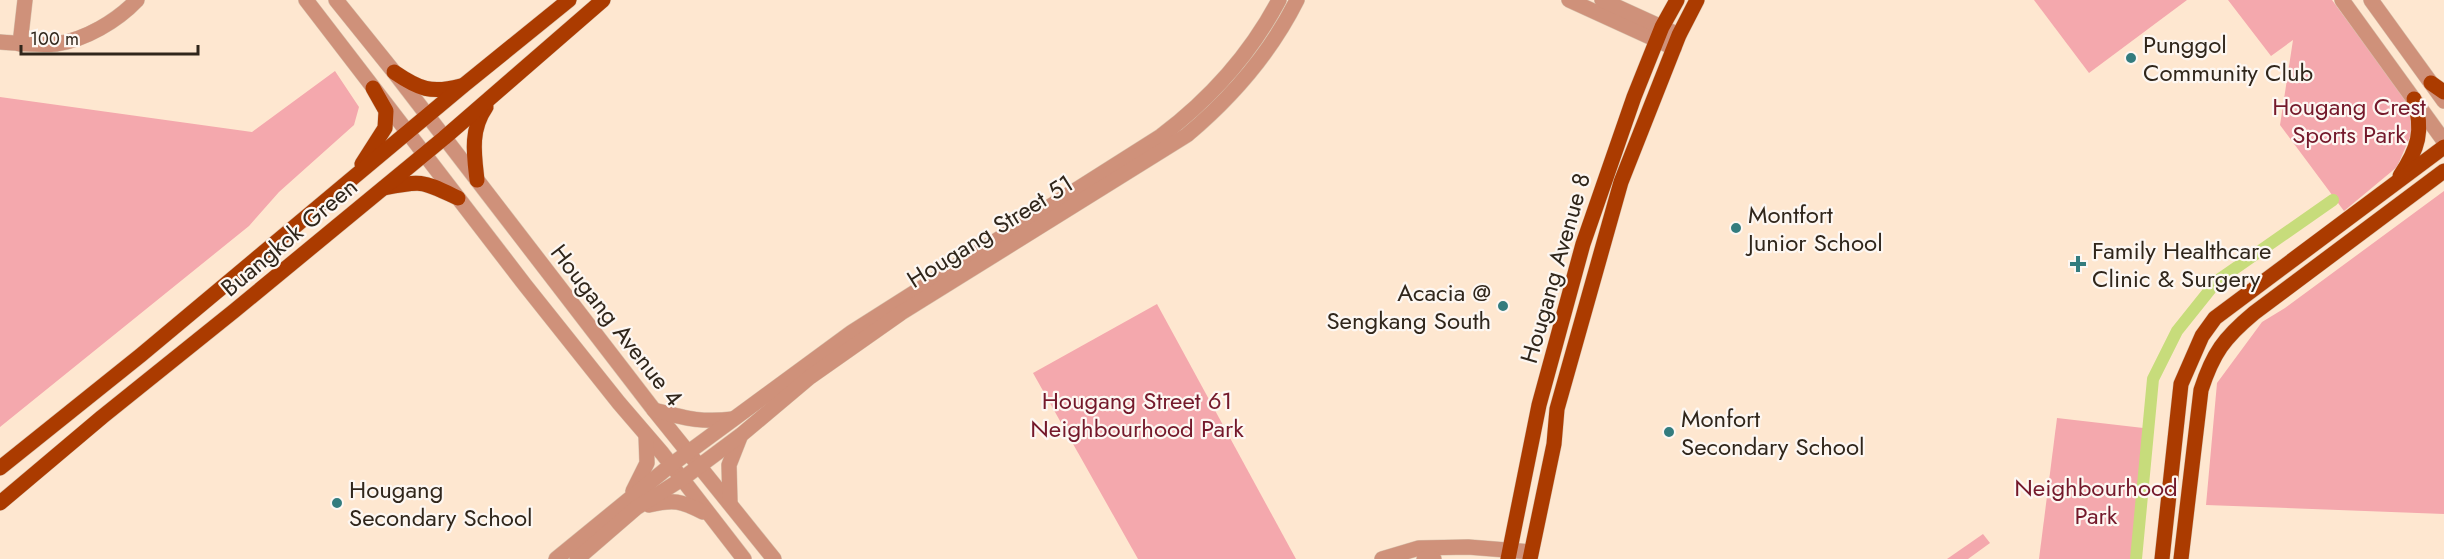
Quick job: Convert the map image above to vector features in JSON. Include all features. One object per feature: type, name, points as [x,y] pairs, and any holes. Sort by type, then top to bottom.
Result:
[{"type":"main road","name":"Buangkok Green","points":[[0,468],[141,355],[464,85],[570,0]]},
{"type":"main road","name":"Buangkok Green","points":[[0,503],[444,138],[603,0]]},
{"type":"main road","name":"Hougang Avenue 8","points":[[1508,555],[1539,405],[1583,244],[1612,154],[1659,33],[1677,0]]},
{"type":"main road","name":"Hougang Avenue 8","points":[[1531,555],[1554,444],[1557,409],[1621,182],[1677,41],[1697,0]]},
{"type":"main road","points":[[394,72],[424,90],[444,91],[464,85]]},
{"type":"main road","points":[[348,183],[373,150],[385,128],[386,111],[373,88]]},
{"type":"main road","points":[[477,180],[473,141],[479,118],[495,95]]},
{"type":"main road","points":[[2390,187],[2406,166],[2418,140],[2420,118],[2414,99]]},
{"type":"main road","points":[[2162,559],[2181,384],[2202,336],[2216,318],[2444,147]]},
{"type":"main road","points":[[2181,559],[2201,390],[2219,347],[2229,333],[2254,313],[2444,171]]},
{"type":"main road","points":[[381,189],[416,182],[426,183],[458,198]]},
{"type":"main road","points":[[0,458],[19,452]]},
{"type":"main road","points":[[0,515],[12,493]]},
{"type":"street","points":[[20,44],[26,0]]},
{"type":"street","points":[[0,42],[56,44],[82,36],[118,17],[137,0]]},
{"type":"street","name":"Hougang Avenue 4","points":[[306,0],[407,133],[744,559]]},
{"type":"street","name":"Hougang Avenue 4","points":[[336,0],[654,410],[774,559]]},
{"type":"street","name":"Hougang Street 51","points":[[631,504],[671,465],[852,332],[1161,136],[1190,113],[1244,56],[1279,0]]},
{"type":"street","name":"Hougang Street 51","points":[[631,504],[682,479],[741,435],[810,377],[892,318],[1186,135],[1216,108],[1270,46],[1297,0]]},
{"type":"street","points":[[1569,0],[1677,41]]},
{"type":"street","points":[[1602,0],[1659,33]]},
{"type":"street","points":[[2342,0],[2444,141]]},
{"type":"street","points":[[2371,0],[2438,87],[2444,101]]},
{"type":"street","points":[[654,410],[695,421],[735,419]]},
{"type":"street","points":[[577,559],[631,504],[647,463],[646,435]]},
{"type":"street","points":[[730,503],[729,465],[741,435]]},
{"type":"street","points":[[556,559],[631,504],[677,501],[688,503],[711,516]]},
{"type":"street","points":[[1382,559],[1419,548],[1468,547],[1508,555],[1531,555]]},
{"type":"street","points":[[1424,559],[1434,559]]},
{"type":"green space","points":[[2034,0],[2187,0],[2089,73]]},
{"type":"green space","name":"Hougang Crest Sports Park","points":[[2228,0],[2332,0],[2408,102],[2413,130],[2397,167],[2344,211],[2280,125],[2293,40],[2271,56]]},
{"type":"green space","points":[[335,71],[359,107],[354,125],[279,192],[249,226],[0,427],[0,97],[252,132]]},
{"type":"green space","points":[[2444,191],[2444,514],[2206,505],[2217,383],[2262,322],[2285,308]]},
{"type":"green space","name":"Hougang Street 61 Neighbourhood Park","points":[[1157,304],[1296,559],[1138,559],[1033,373]]},
{"type":"green space","name":"Neighbourhood Park","points":[[2057,418],[2152,429],[2141,559],[2039,559]]},
{"type":"green space","points":[[1983,534],[1990,543],[1968,559],[1947,559]]},
{"type":"waterway","points":[[2136,559],[2153,379],[2177,331],[2217,281],[2333,200]]},
{"type":"place","name":"Punggol Community Club","points":[[2131,58]]},
{"type":"place","name":"Montfort Junior School","points":[[1736,228]]},
{"type":"place","name":"Family Healthcare Clinic & Surgery","points":[[2078,264]]},
{"type":"place","name":"Acacia @ Sengkang South","points":[[1503,306]]},
{"type":"place","name":"Monfort Secondary School","points":[[1669,432]]},
{"type":"place","name":"Hougang Secondary School","points":[[337,503]]}]
